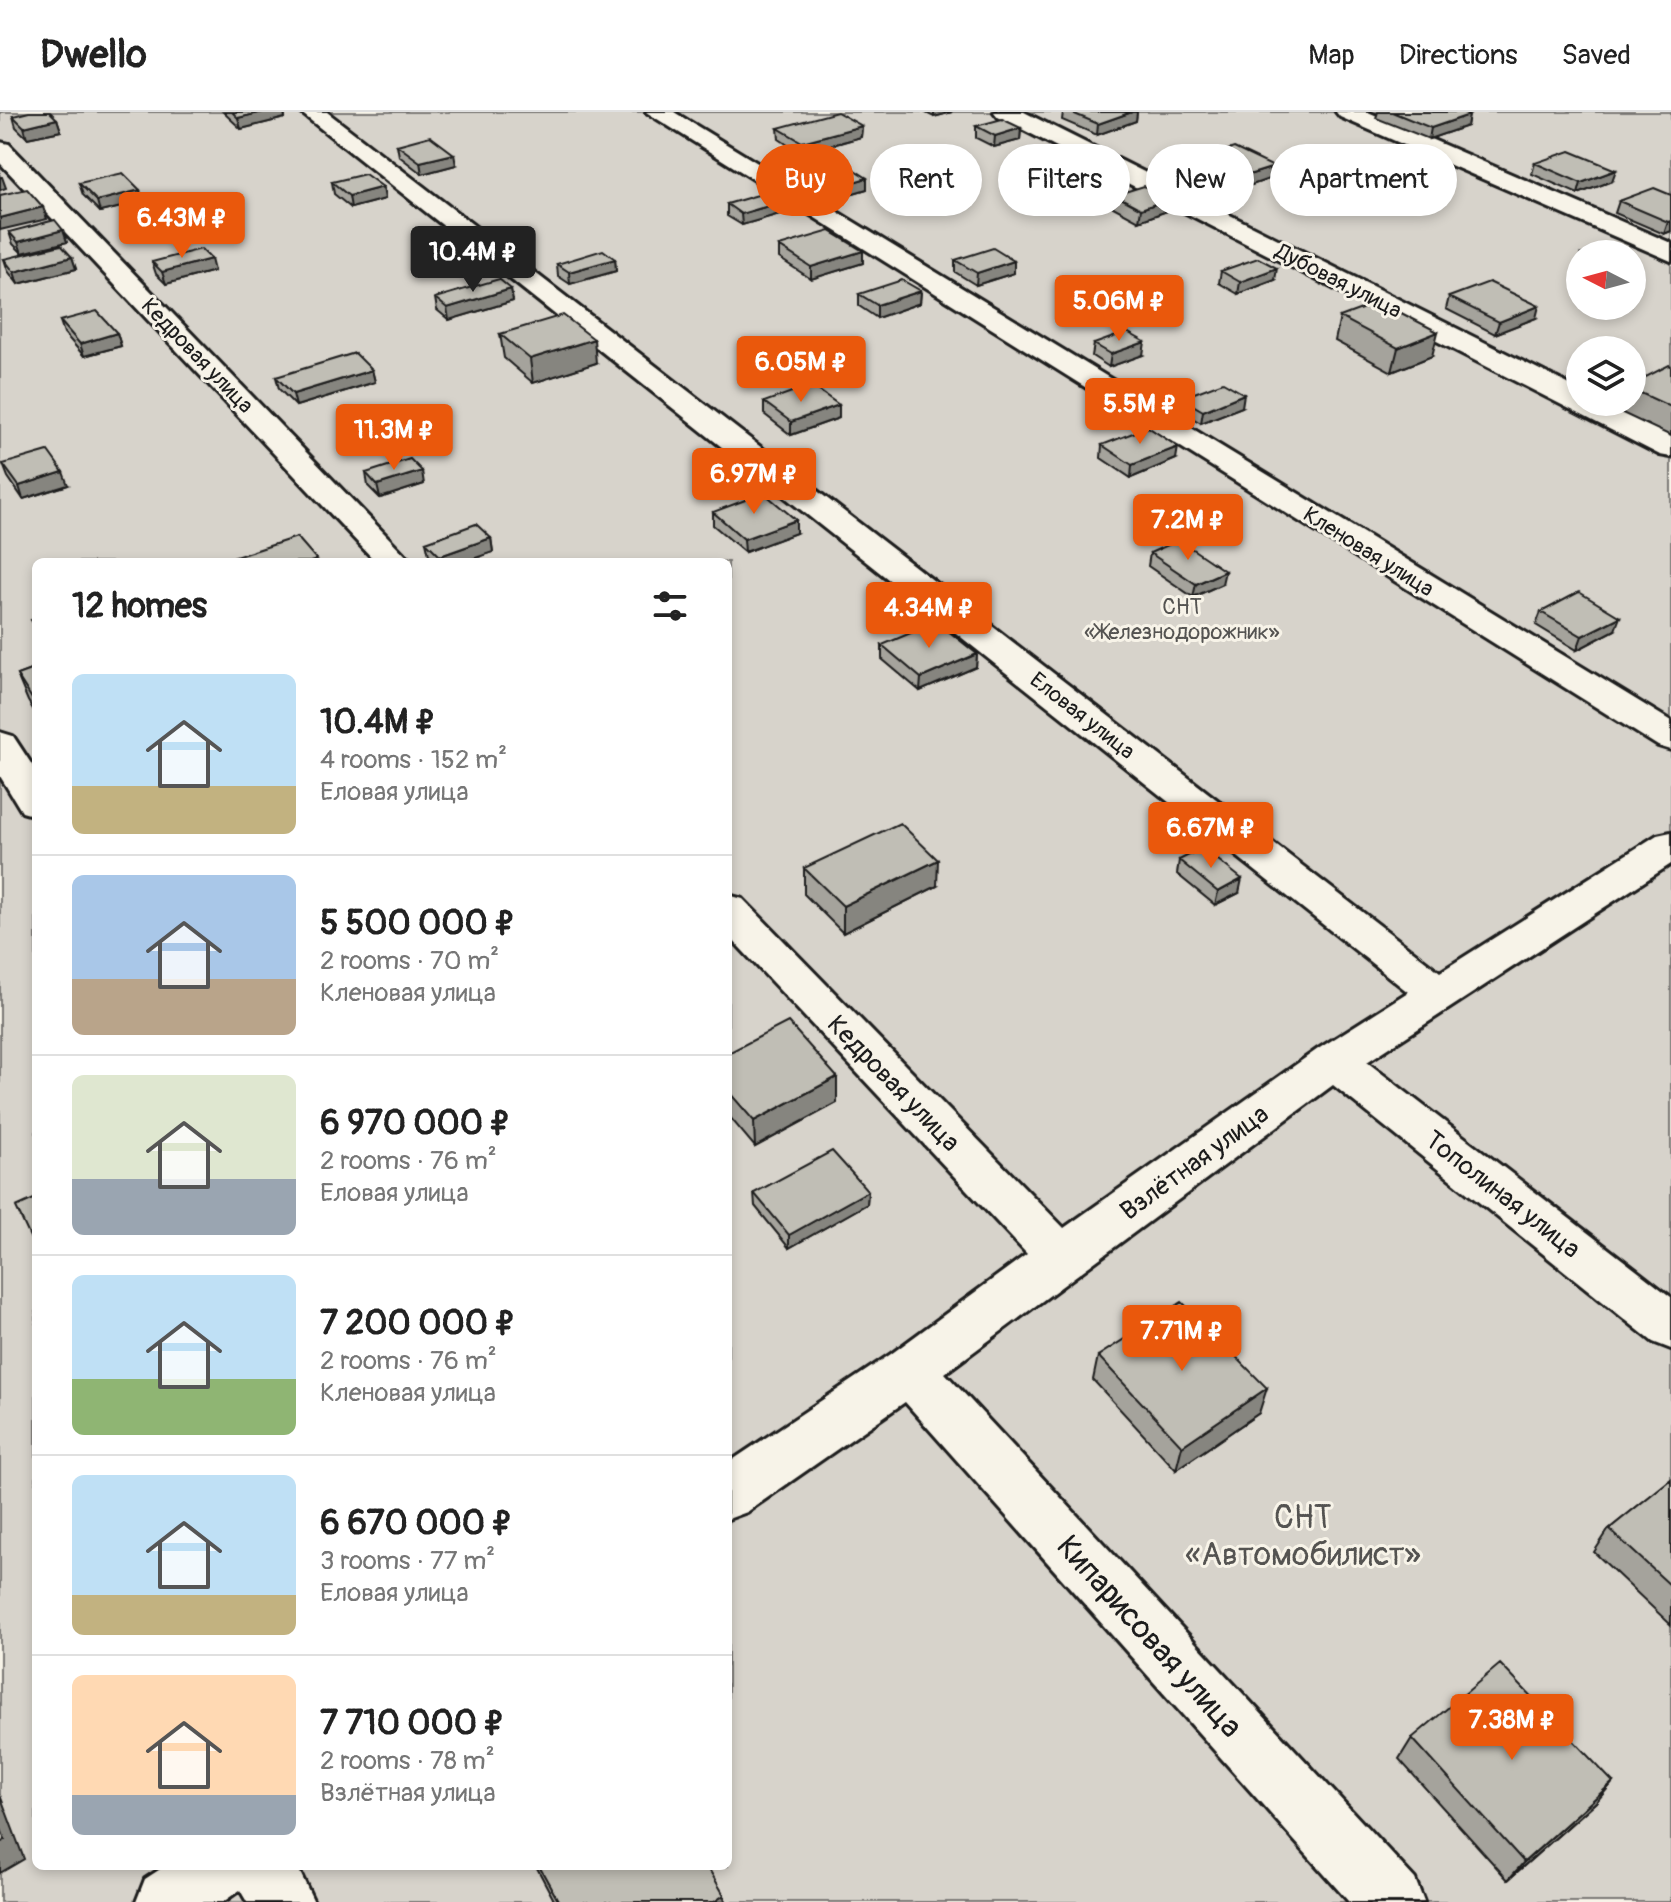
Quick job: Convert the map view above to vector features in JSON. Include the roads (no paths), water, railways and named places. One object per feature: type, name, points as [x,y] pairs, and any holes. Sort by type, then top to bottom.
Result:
[{"type":"street","name":"Еловая улица","points":[[312,112],[1438,993]]},
{"type":"street","name":"Кленовая улица","points":[[658,112],[1671,738]]},
{"type":"street","name":"Дубовая улица","points":[[1006,112],[1671,448]]},
{"type":"street","points":[[1348,112],[1671,253]]},
{"type":"street","name":"Кедровая улица","points":[[0,149],[391,558]]},
{"type":"street","points":[[0,744],[32,796]]},
{"type":"street","name":"Взлётная улица","points":[[732,1491],[909,1370],[1334,1061],[1670,847]]},
{"type":"street","name":"Кедровая улица","points":[[732,913],[1061,1257]]},
{"type":"street","name":"Тополиная улица","points":[[1334,1061],[1671,1327]]},
{"type":"street","name":"Кипарисовая улица","points":[[909,1370],[1392,1902]]},
{"type":"street","points":[[168,1902],[214,1870]]},
{"type":"street","points":[[264,1870],[282,1902]]},
{"type":"park label","name":"СНТ «Железнодорожник»","points":[[1182,618]]},
{"type":"park label","name":"СНТ «Автомобилист»","points":[[1303,1536]]}]
